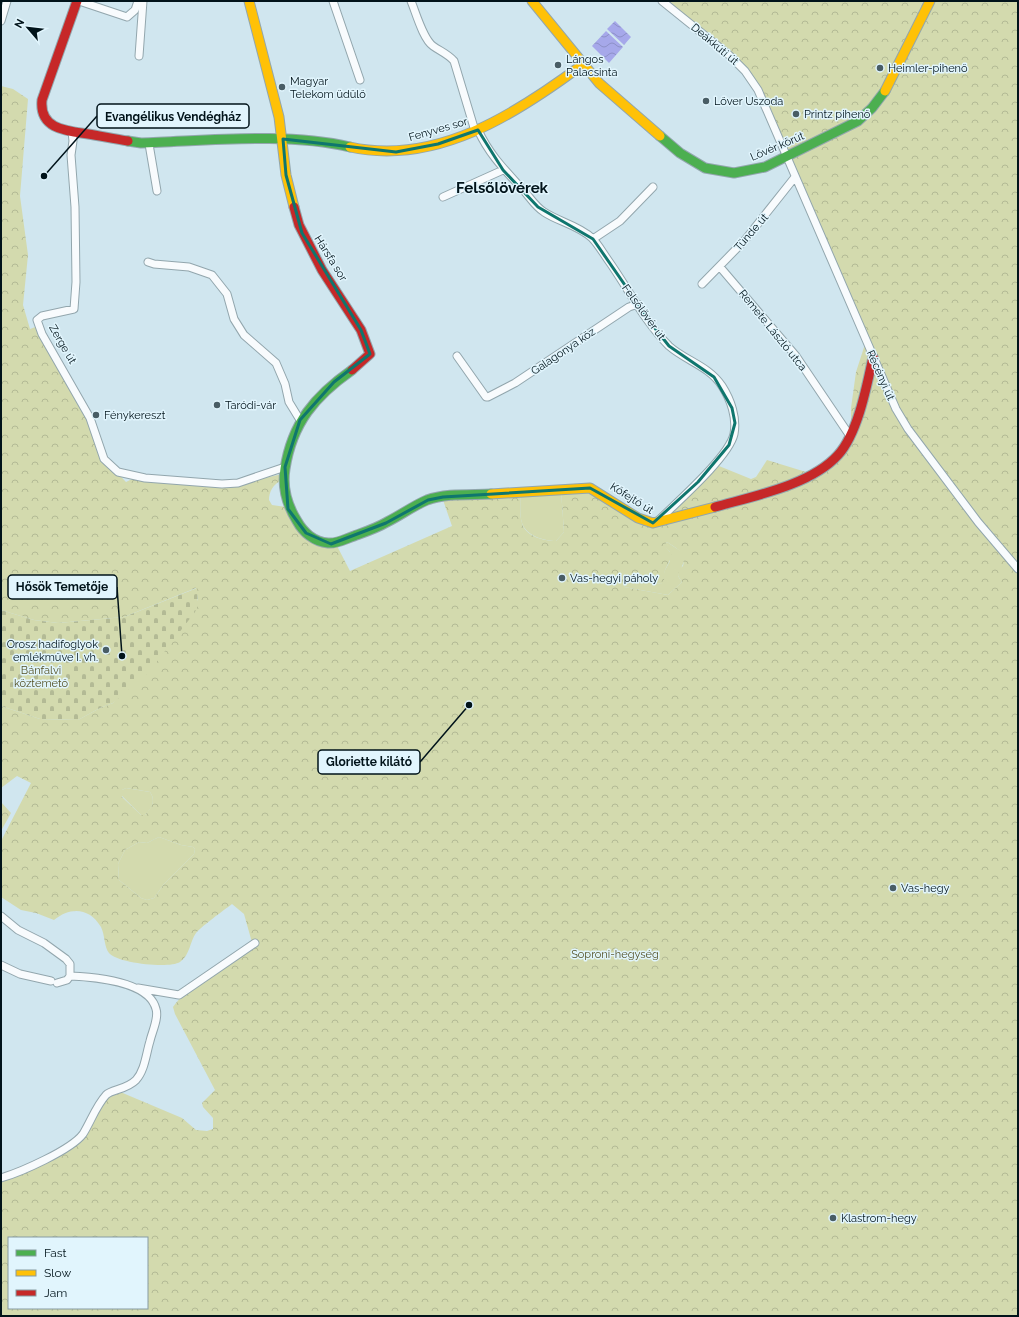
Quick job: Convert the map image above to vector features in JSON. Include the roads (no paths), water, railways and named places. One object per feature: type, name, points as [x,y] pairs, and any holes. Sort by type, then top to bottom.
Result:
[{"type":"street","points":[[1,21],[7,1]]},
{"type":"street","points":[[72,132],[49,124],[44,117],[41,105],[78,1],[127,17],[135,10],[138,1]]},
{"type":"street","points":[[139,56],[143,1]]},
{"type":"street","name":"Hársfa sor","points":[[249,1],[266,73],[279,117],[283,139],[286,175],[302,233],[322,270],[361,330],[370,354],[320,396],[300,420],[285,467],[285,494]]},
{"type":"street","points":[[333,1],[360,80]]},
{"type":"street","name":"Felsőlövér út","points":[[411,1],[427,39],[432,46],[454,60],[477,131],[503,170],[545,213],[572,225],[593,239],[669,346],[708,370],[714,376],[728,397],[735,423],[733,436],[720,457],[698,482],[658,520]]},
{"type":"street","name":"Lővér körút","points":[[532,1],[582,65],[599,83],[664,140],[693,162],[717,171],[734,173],[766,167],[785,154],[858,121],[878,104],[895,76],[930,1]]},
{"type":"street","name":"Deákkúti út","points":[[662,1],[729,55],[745,70],[758,90],[785,154]]},
{"type":"street","name":"Fenyves sor","points":[[72,132],[149,144],[214,140],[283,139],[334,143],[369,151],[396,152],[438,144],[477,131],[513,113],[539,97],[582,65]]},
{"type":"street","name":"Zerge út","points":[[72,132],[73,141],[71,156],[75,206],[76,282],[74,309],[42,316],[37,320],[42,334],[90,418],[104,459],[115,470],[126,474],[145,478],[222,484],[238,483],[285,467]]},
{"type":"street","points":[[149,144],[157,191]]},
{"type":"street","name":"Récényi út","points":[[785,154],[888,393],[908,429],[978,522],[1018,569]]},
{"type":"street","points":[[443,197],[503,170]]},
{"type":"street","name":"Tünde út","points":[[702,284],[745,240],[795,177]]},
{"type":"street","points":[[593,239],[620,221],[653,187]]},
{"type":"street","points":[[148,262],[154,264],[189,267],[212,275],[227,294],[234,319],[244,334],[276,363],[289,402],[300,420]]},
{"type":"street","name":"Remete László utca","points":[[720,267],[796,356],[850,436]]},
{"type":"street","name":"Galagonya köz","points":[[457,356],[486,397],[488,397],[515,383],[629,307],[638,304]]},
{"type":"street","name":"Kőfejtő út","points":[[285,494],[288,509],[306,534],[318,541],[331,544],[386,523],[428,500],[443,497],[590,488],[600,492],[649,523],[658,520],[668,520],[752,497],[814,474],[839,454],[850,436],[864,397],[873,357]]},
{"type":"street","points":[[1,916],[18,930],[44,943],[66,959],[70,964],[70,976],[67,980],[54,982],[20,974],[1,965]]},
{"type":"street","points":[[70,976],[100,979],[138,988],[179,995],[255,943]]},
{"type":"street","points":[[1,1178],[32,1166],[76,1141],[82,1134],[106,1095],[126,1088],[137,1080],[142,1070],[157,1015],[154,1004],[138,988]]},
{"type":"water","points":[[615,21],[631,37],[624,45],[607,29]]},
{"type":"water","points":[[606,31],[623,47],[609,63],[592,46]]},
{"type":"place","name":"Lángos Palacsinta","points":[[558,65]]},
{"type":"place","name":"Heimler-pihenő","points":[[880,68]]},
{"type":"place","name":"Magyar Telekom üdülő","points":[[282,87]]},
{"type":"place","name":"Lőver Uszoda","points":[[706,101]]},
{"type":"place","name":"Printz pihenő","points":[[796,114]]},
{"type":"place","name":"Evangélikus Vendégház","points":[[44,176]]},
{"type":"place","name":"Taródi-vár","points":[[217,405]]},
{"type":"place","name":"Fénykereszt","points":[[96,415]]},
{"type":"place","name":"Vas-hegyi páholy","points":[[562,578]]},
{"type":"place","name":"Orosz hadifoglyok emlékműve I. vh.","points":[[106,650]]},
{"type":"place","name":"Hősök Temetője","points":[[122,656]]},
{"type":"place","name":"Gloriette kilátó","points":[[469,705]]},
{"type":"place","name":"Vas-hegy","points":[[893,888]]},
{"type":"place","name":"Klastrom-hegy","points":[[833,1218]]},
{"type":"district","name":"Felsőlövérek","points":[[502,188]]},
{"type":"park label","name":"Bánfalvi köztemető","points":[[41,676]]},
{"type":"park label","name":"Soproni-hegység","points":[[615,954]]}]
